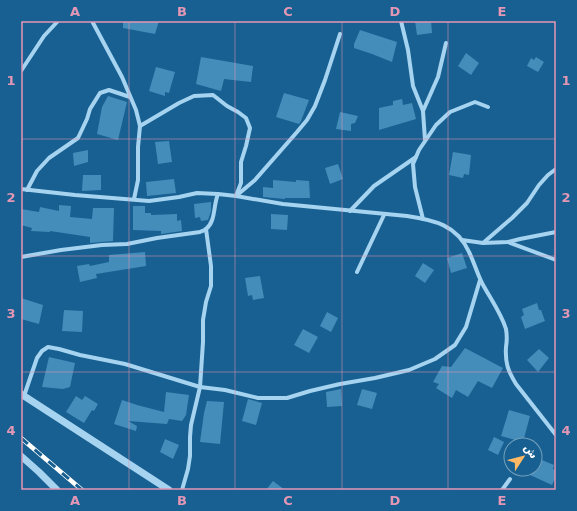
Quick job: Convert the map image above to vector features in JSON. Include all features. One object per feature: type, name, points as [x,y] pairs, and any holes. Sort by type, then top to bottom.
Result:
[{"type":"street","points":[[21,71],[44,36],[58,21]]},
{"type":"street","points":[[92,21],[122,77],[136,110],[140,126],[138,147],[138,180],[134,199]]},
{"type":"street","points":[[401,21],[408,50],[413,86],[423,111],[425,142]]},
{"type":"street","points":[[236,196],[255,180],[307,120],[315,106],[325,80],[340,34]]},
{"type":"street","points":[[423,111],[438,77],[446,43]]},
{"type":"street","points":[[27,190],[38,171],[49,158],[78,138],[90,109],[100,93],[109,90],[130,97]]},
{"type":"street","points":[[140,126],[194,96],[213,95],[227,106],[238,112],[246,118],[250,128],[241,162],[241,183],[236,196]]},
{"type":"street","points":[[423,219],[415,187],[413,164],[425,142],[436,125],[450,112],[475,102],[488,107]]},
{"type":"street","points":[[350,211],[374,186],[417,156]]},
{"type":"street","points":[[483,243],[527,203],[539,185],[556,169]]},
{"type":"street","points":[[21,189],[149,201],[197,194],[218,194],[283,204],[423,219],[439,224],[460,236],[470,254],[480,280],[496,308],[506,330],[506,358],[507,367],[511,376],[556,435]]},
{"type":"street","points":[[21,257],[61,250],[102,245],[127,244],[200,232],[206,229],[213,218],[215,202],[218,194]]},
{"type":"street","points":[[357,272],[384,214]]},
{"type":"street","points":[[182,490],[190,456],[191,424],[200,387],[203,320],[206,302],[211,286],[211,266],[206,229]]},
{"type":"street","points":[[462,240],[483,243],[508,242],[556,232]]},
{"type":"street","points":[[508,242],[556,260]]},
{"type":"street","points":[[169,490],[23,395],[37,358],[42,351],[48,348],[59,349],[125,364],[200,387],[225,390],[258,398],[287,398],[340,384],[409,370],[435,359],[455,345],[466,327],[480,280]]},
{"type":"street","points":[[551,429],[556,424]]},
{"type":"street","points":[[21,456],[57,490]]},
{"type":"street","points":[[502,490],[510,479]]},
{"type":"building","points":[[123,21],[159,21],[155,34],[123,28]]},
{"type":"building","points":[[415,21],[431,21],[432,33],[417,35]]},
{"type":"building","points":[[360,30],[397,42],[392,62],[354,48],[354,44]]},
{"type":"building","points":[[466,53],[479,63],[471,75],[458,66]]},
{"type":"building","points":[[201,57],[253,66],[251,82],[224,79],[221,91],[196,84]]},
{"type":"building","points":[[536,57],[544,62],[538,72],[527,66],[531,58],[534,60]]},
{"type":"building","points":[[156,67],[175,72],[169,93],[165,92],[165,96],[149,91]]},
{"type":"building","points":[[284,93],[309,100],[299,124],[276,117]]},
{"type":"building","points":[[108,96],[127,102],[118,140],[97,134],[102,107]]},
{"type":"building","points":[[402,99],[403,105],[412,103],[416,119],[379,130],[379,108],[393,105],[393,101]]},
{"type":"building","points":[[340,112],[358,116],[355,123],[351,124],[351,131],[336,129]]},
{"type":"building","points":[[169,141],[172,162],[158,164],[155,142]]},
{"type":"building","points":[[88,150],[88,162],[74,166],[73,153]]},
{"type":"building","points":[[453,152],[471,155],[469,175],[464,174],[463,178],[449,175]]},
{"type":"building","points":[[338,164],[343,179],[330,184],[325,168]]},
{"type":"building","points":[[83,175],[101,175],[101,190],[82,191]]},
{"type":"building","points":[[174,179],[176,193],[147,196],[146,182]]},
{"type":"building","points":[[273,180],[296,182],[296,180],[309,181],[310,198],[285,199],[263,197],[263,187],[273,188]]},
{"type":"building","points":[[211,202],[211,211],[208,220],[201,221],[200,217],[195,218],[194,204]]},
{"type":"building","points":[[59,205],[71,206],[70,217],[92,219],[93,208],[114,208],[113,241],[90,243],[90,237],[50,231],[31,231],[32,228],[21,225],[21,209],[39,212],[40,207],[59,211]]},
{"type":"building","points":[[133,206],[145,206],[145,213],[151,213],[151,215],[177,214],[177,221],[181,220],[182,231],[161,234],[161,231],[133,230]]},
{"type":"building","points":[[271,214],[288,215],[287,230],[271,229]]},
{"type":"building","points":[[145,252],[146,266],[96,274],[97,278],[80,282],[77,266],[89,264],[90,266],[109,262],[109,255]]},
{"type":"building","points":[[462,253],[467,268],[451,273],[447,258]]},
{"type":"building","points":[[423,263],[434,270],[425,283],[415,276]]},
{"type":"building","points":[[260,276],[264,298],[253,300],[252,295],[248,296],[245,278]]},
{"type":"building","points":[[21,298],[43,305],[39,324],[21,319]]},
{"type":"building","points":[[537,303],[545,321],[525,329],[521,317],[524,315],[522,309]]},
{"type":"building","points":[[64,310],[83,311],[82,332],[62,331]]},
{"type":"building","points":[[327,312],[338,318],[331,332],[320,326]]},
{"type":"building","points":[[303,329],[318,337],[309,353],[294,345]]},
{"type":"building","points":[[465,348],[503,368],[492,388],[478,381],[468,397],[456,390],[452,398],[436,388],[439,384],[433,382],[442,366],[451,367]]},
{"type":"building","points":[[539,349],[549,358],[538,372],[527,360]]},
{"type":"building","points":[[49,357],[75,363],[70,387],[63,389],[42,387]]},
{"type":"building","points":[[341,389],[342,406],[327,407],[326,392]]},
{"type":"building","points":[[362,389],[377,393],[372,409],[357,405]]},
{"type":"building","points":[[166,392],[189,395],[186,415],[182,421],[169,419],[167,424],[128,421],[137,426],[136,431],[114,424],[122,400],[164,412]]},
{"type":"building","points":[[76,396],[82,400],[85,396],[98,404],[94,411],[92,410],[84,423],[66,412]]},
{"type":"building","points":[[248,399],[262,403],[256,425],[242,421]]},
{"type":"building","points":[[207,401],[224,402],[220,444],[200,442]]},
{"type":"building","points":[[509,410],[530,416],[524,437],[501,436]]},
{"type":"building","points":[[494,437],[503,442],[498,455],[488,450]]},
{"type":"building","points":[[165,439],[179,445],[173,459],[160,452]]},
{"type":"building","points":[[543,460],[554,465],[553,469],[556,471],[556,476],[552,485],[534,477],[543,477]]},
{"type":"building","points":[[273,481],[285,490],[266,490]]},
{"type":"railway","points":[[21,438],[82,490]]}]
